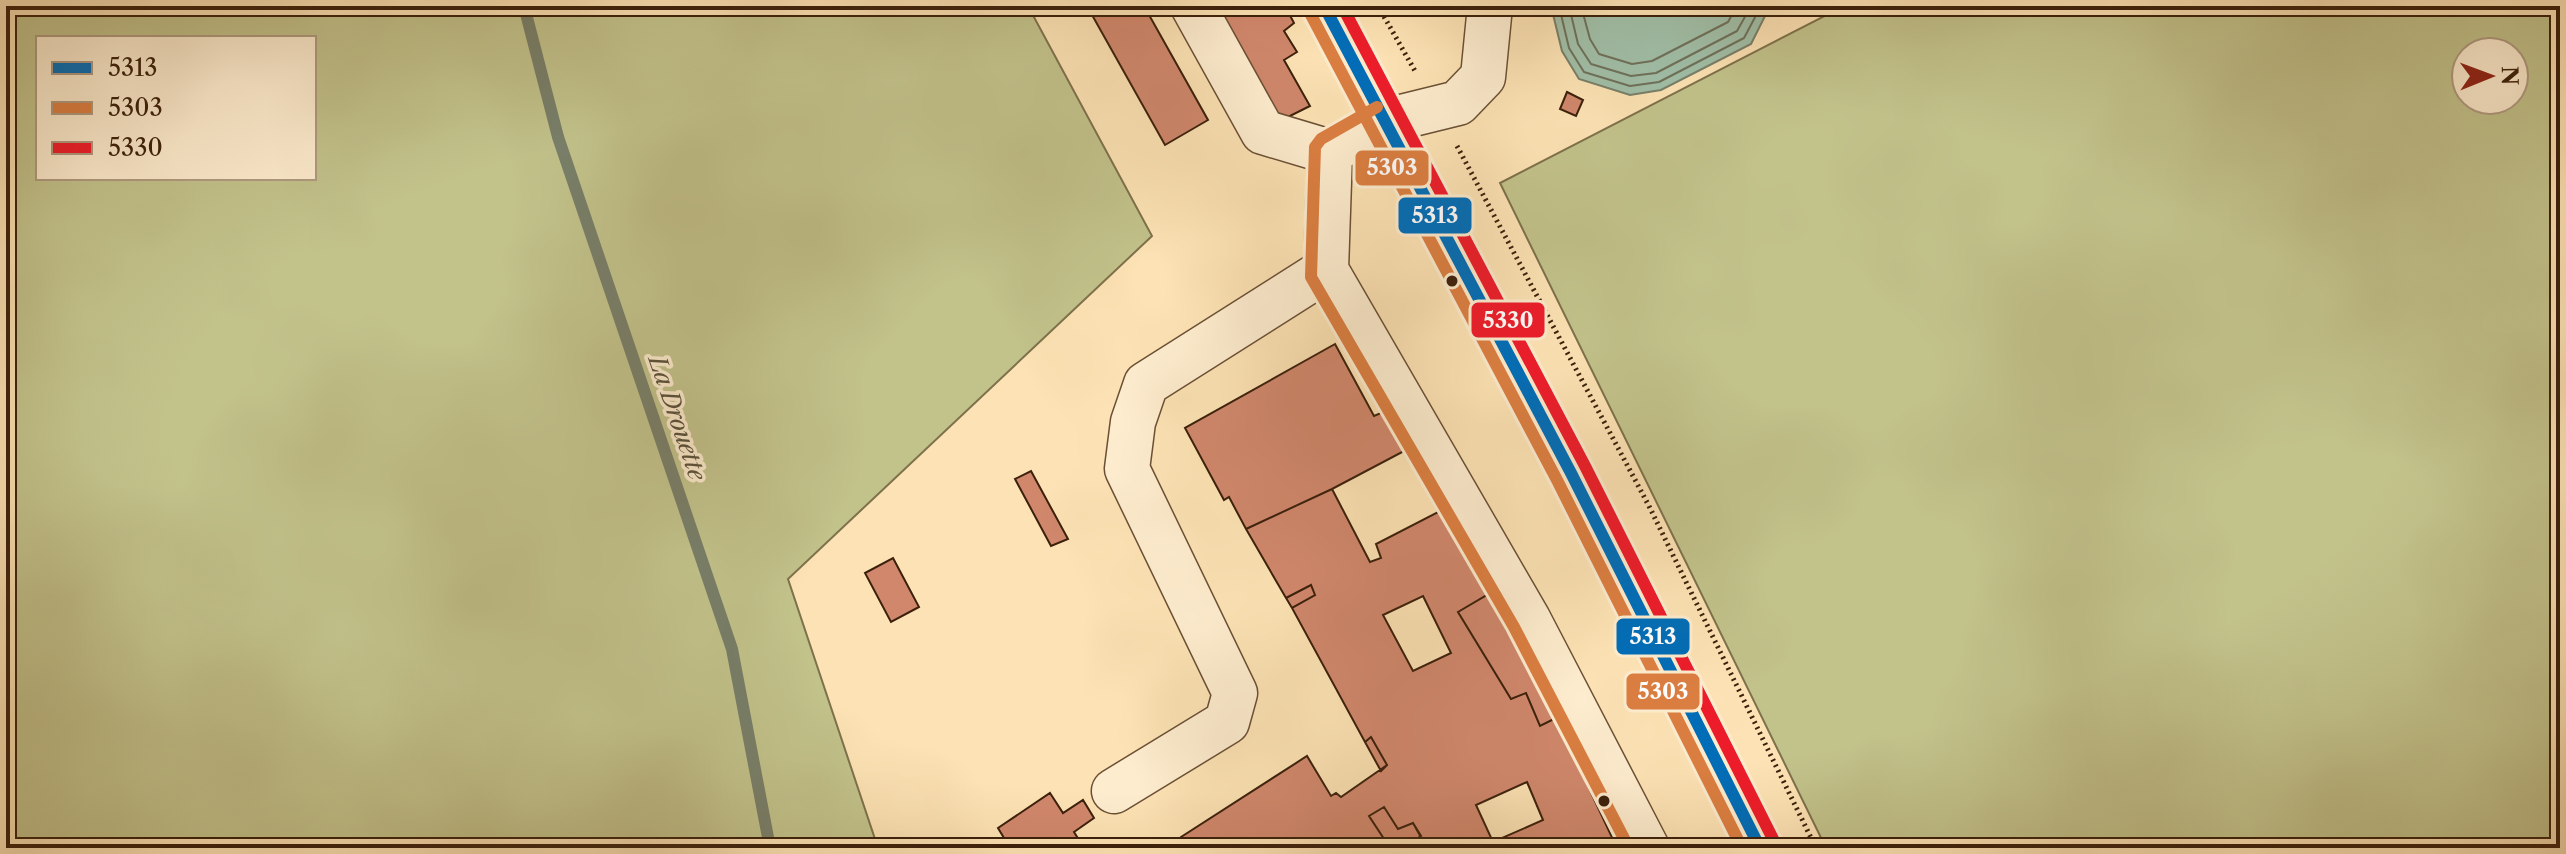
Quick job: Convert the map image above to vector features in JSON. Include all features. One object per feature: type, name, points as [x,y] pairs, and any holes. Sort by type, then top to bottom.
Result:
[{"type":"main road","points":[[1324,6],[1565,460],[1760,848]]},
{"type":"street","points":[[1193,6],[1263,132],[1330,152],[1385,121],[1458,103],[1483,77],[1490,6]]},
{"type":"street","points":[[1330,152],[1326,270],[1528,619],[1647,848]]},
{"type":"street","points":[[1114,791],[1227,722],[1235,693],[1127,469],[1133,422],[1146,384],[1326,270]]},
{"type":"path","points":[[1378,6],[1437,108],[1649,506],[1816,848]]},
{"type":"green space","points":[[6,6],[1028,6],[1152,236],[788,579],[878,848],[6,848]]},
{"type":"green space","points":[[1844,6],[2560,6],[2560,848],[1826,848],[1500,183]]},
{"type":"water","points":[[1551,6],[1770,6],[1751,44],[1661,90],[1630,95],[1579,79],[1562,51]]},
{"type":"building","points":[[1087,6],[1144,6],[1208,120],[1165,145]]},
{"type":"building","points":[[1211,6],[1255,6],[1259,14],[1271,6],[1285,6],[1294,23],[1284,31],[1297,52],[1284,60],[1310,106],[1276,123]]},
{"type":"building","points":[[1567,92],[1583,100],[1576,116],[1560,109]]},
{"type":"building","points":[[1335,344],[1374,416],[1388,410],[1406,450],[1246,529],[1229,497],[1224,500],[1185,428]]},
{"type":"building","points":[[1031,471],[1068,539],[1051,546],[1015,479]]},
{"type":"building","points":[[1332,489],[1370,562],[1381,558],[1376,544],[1440,511],[1487,595],[1458,612],[1511,699],[1526,693],[1540,726],[1556,718],[1617,848],[1427,848],[1413,823],[1398,829],[1384,807],[1369,816],[1390,848],[1187,848],[1181,837],[1307,756],[1331,796],[1336,793],[1341,797],[1387,765],[1371,737],[1365,742],[1292,608],[1315,595],[1311,585],[1286,598],[1246,529]],"holes":[[[1423,596],[1451,653],[1413,671],[1383,615]],[[1527,782],[1543,820],[1493,842],[1476,805]]]},
{"type":"building","points":[[893,558],[919,607],[891,622],[865,573]]},
{"type":"building","points":[[1311,585],[1315,595],[1292,608],[1286,598]]},
{"type":"building","points":[[1487,595],[1556,718],[1540,726],[1526,693],[1511,699],[1458,612]]},
{"type":"building","points":[[1371,737],[1387,765],[1381,771],[1365,742]]},
{"type":"building","points":[[1050,793],[1063,813],[1083,800],[1094,818],[1074,832],[1084,848],[1010,848],[998,828]]},
{"type":"building","points":[[1384,807],[1398,829],[1413,823],[1421,836],[1401,848],[1390,848],[1369,816]]},
{"type":"waterway","name":"La Drouette","points":[[524,6],[558,137],[732,649],[770,848]]},
{"type":"transit line","name":"5313","points":[[1324,6],[1571,473],[1760,848]]},
{"type":"transit line","name":"5330","points":[[1342,6],[1585,466],[1774,841]]},
{"type":"transit line","name":"5303","points":[[1310,13],[1557,480],[1742,848]]},
{"type":"transit line","name":"5303","points":[[1377,107],[1321,139],[1315,147],[1311,277],[1514,627],[1629,848]]}]
